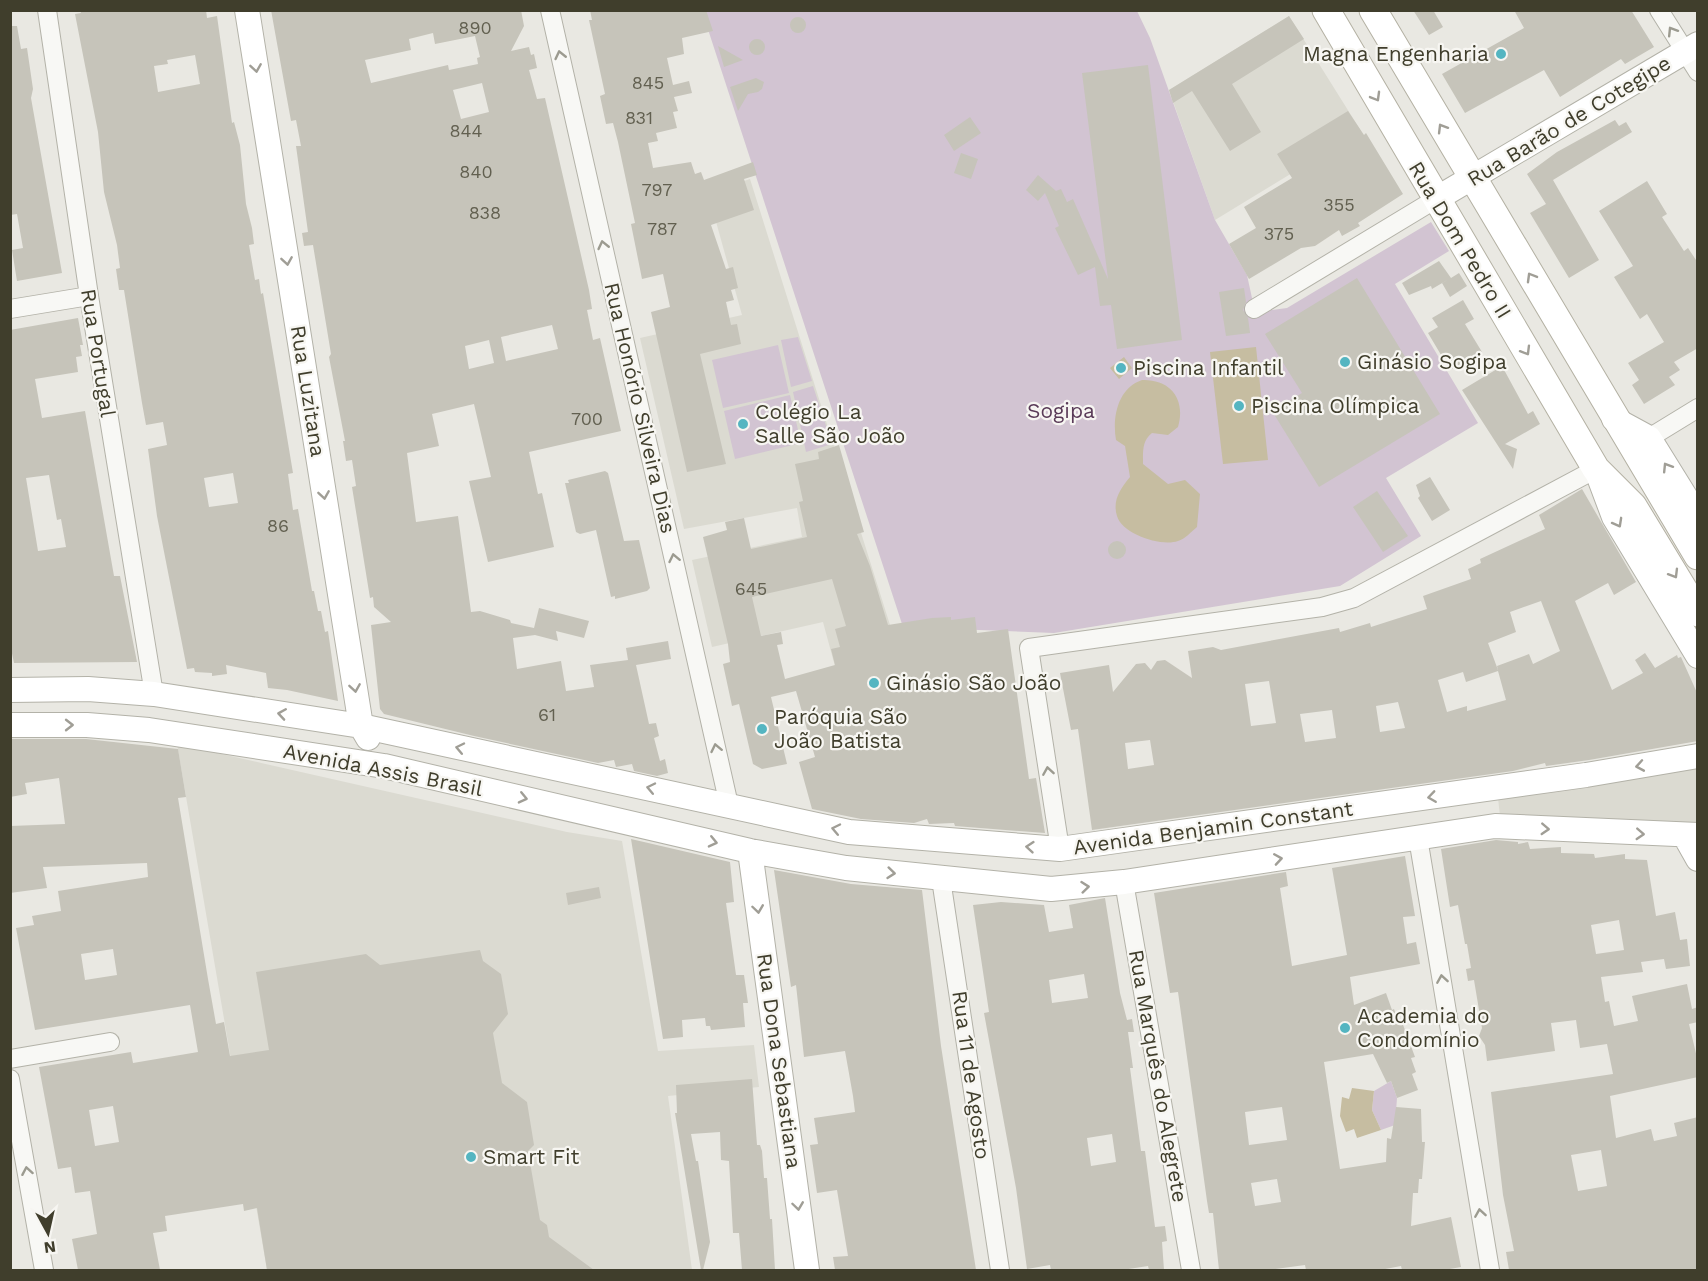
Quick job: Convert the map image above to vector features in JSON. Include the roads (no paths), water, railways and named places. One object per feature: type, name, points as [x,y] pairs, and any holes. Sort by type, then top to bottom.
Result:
[{"type":"main road","name":"Rua Luzitana","points":[[247,10],[361,726],[384,766]]},
{"type":"main road","name":"Rua Dom Pedro II","points":[[1326,10],[1596,469],[1614,518],[1698,656]]},
{"type":"main road","name":"Rua Dom Pedro II","points":[[1373,10],[1613,418],[1698,556]]},
{"type":"main road","name":"Rua Barão de Cotegipe","points":[[1436,199],[1693,56]]},
{"type":"main road","points":[[1613,418],[1649,438],[1698,517]]},
{"type":"main road","name":"Rua Dom Pedro II","points":[[1596,469],[1633,506],[1698,613]]},
{"type":"main road","name":"Avenida Assis Brasil","points":[[10,690],[88,689],[154,694],[361,726],[729,805]]},
{"type":"main road","name":"Avenida Assis Brasil","points":[[10,725],[87,725],[149,730],[384,766],[750,851]]},
{"type":"main road","name":"Avenida Benjamin Constant","points":[[729,805],[849,832],[1060,849],[1586,775],[1698,756]]},
{"type":"main road","name":"Avenida Benjamin Constant","points":[[750,851],[846,868],[1052,889],[1124,882],[1495,826],[1691,836]]},
{"type":"main road","points":[[1691,836],[1698,859]]},
{"type":"main road","name":"Rua Dona Sebastiana","points":[[750,851],[807,1270]]},
{"type":"street","name":"Rua Portugal","points":[[47,10],[89,296],[154,694]]},
{"type":"street","name":"Rua Honório Silveira Dias","points":[[550,10],[729,805]]},
{"type":"street","points":[[1659,10],[1693,56]]},
{"type":"street","name":"Rua Barão de Cotegipe","points":[[1254,309],[1436,199]]},
{"type":"street","points":[[10,309],[89,296]]},
{"type":"street","points":[[1649,438],[1698,408]]},
{"type":"street","points":[[1060,849],[1029,648],[1322,607],[1353,598],[1596,469]]},
{"type":"street","points":[[1419,838],[1490,1270]]},
{"type":"street","name":"Rua 11 de Agosto","points":[[941,879],[1000,1270]]},
{"type":"street","name":"Rua Marquês do Alegrete","points":[[1124,882],[1191,1270]]},
{"type":"street","points":[[10,1059],[110,1042]]},
{"type":"street","points":[[10,1079],[44,1270]]},
{"type":"place","name":"Magna Engenharia","points":[[1501,54]]},
{"type":"place","name":"Ginásio Sogipa","points":[[1345,362]]},
{"type":"place","name":"Piscina Infantil","points":[[1121,368]]},
{"type":"place","name":"Piscina Olímpica","points":[[1239,406]]},
{"type":"place","name":"Colégio La Salle São João","points":[[743,424]]},
{"type":"place","name":"Ginásio São João","points":[[874,683]]},
{"type":"place","name":"Paróquia São João Batista","points":[[762,729]]},
{"type":"place","name":"Academia do Condomínio","points":[[1345,1028]]},
{"type":"place","name":"Smart Fit","points":[[471,1157]]},
{"type":"park label","name":"Sogipa","points":[[1061,411]]}]
